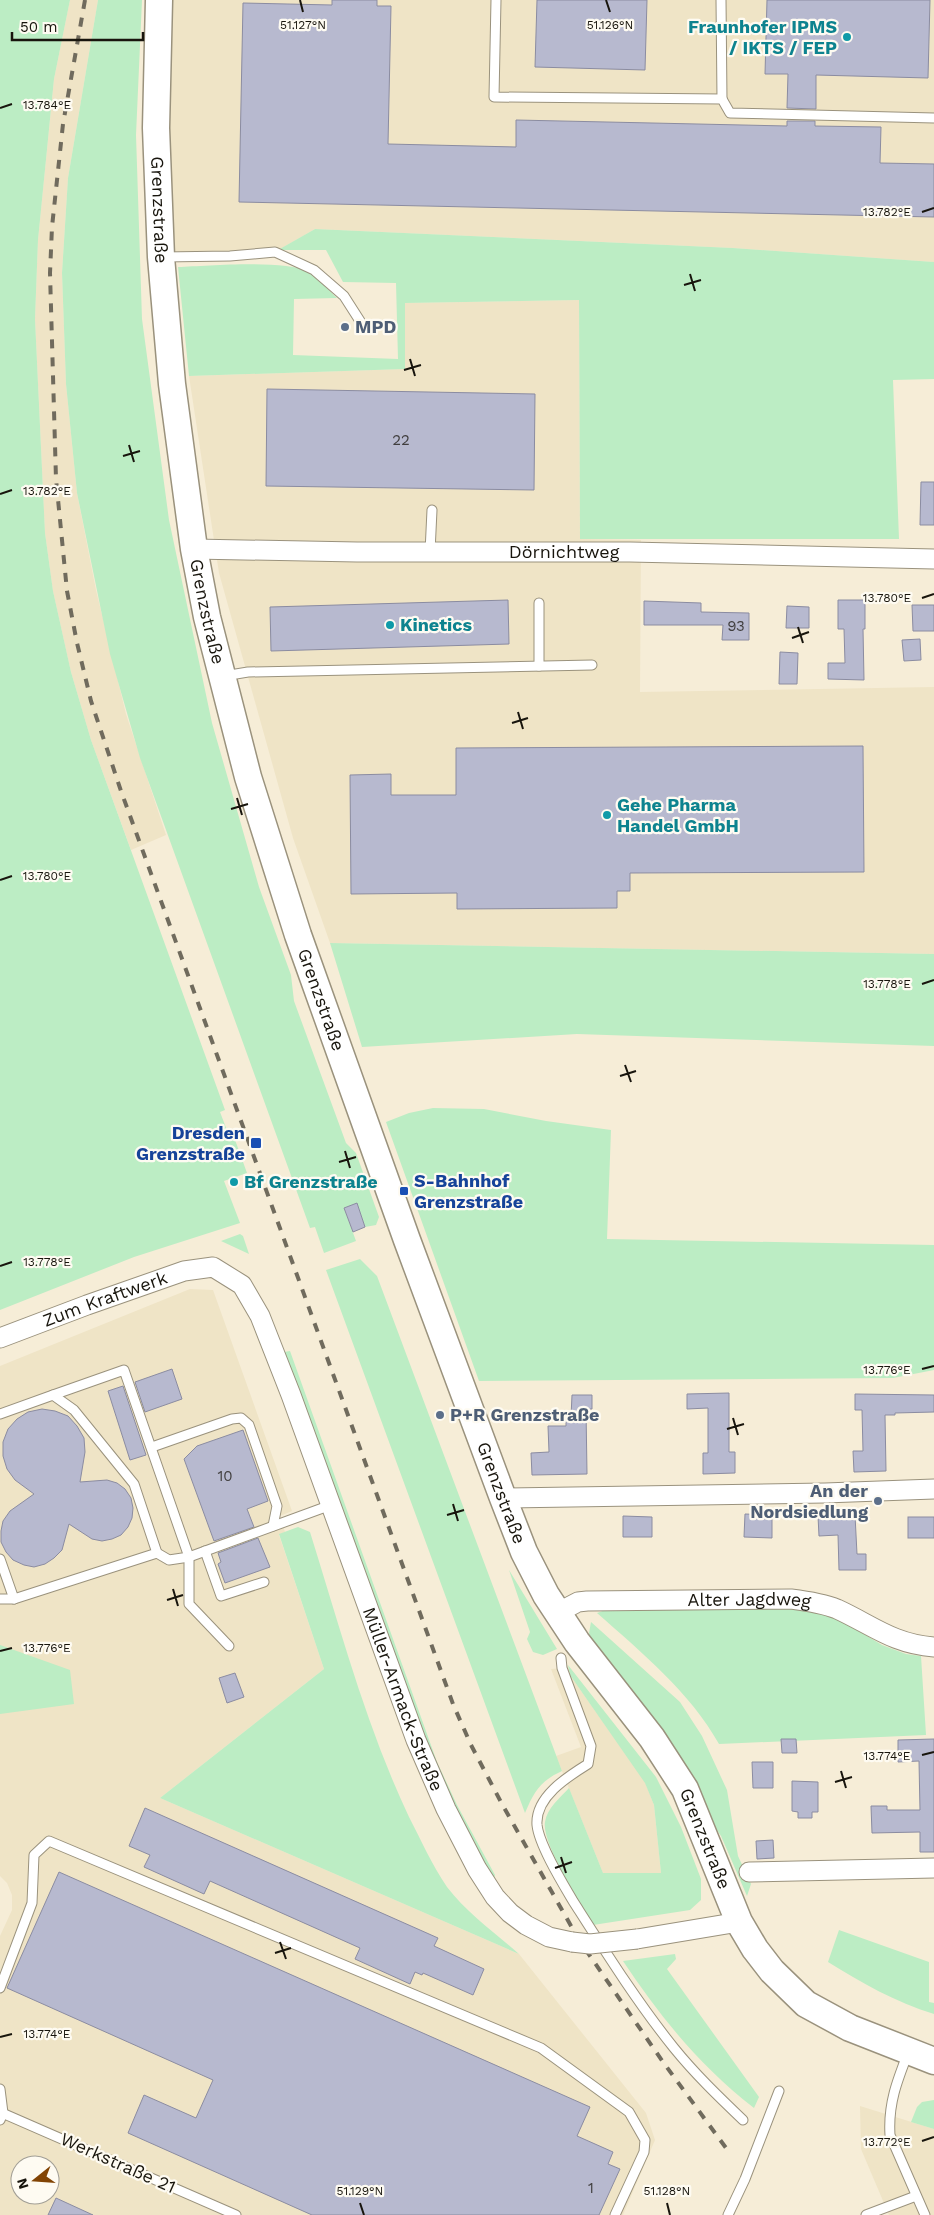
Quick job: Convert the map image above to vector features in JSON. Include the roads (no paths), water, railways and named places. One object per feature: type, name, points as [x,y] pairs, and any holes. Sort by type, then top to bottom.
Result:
[{"type":"main road","name":"Grenzstraße","points":[[159,0],[156,128],[161,257],[172,384],[194,549],[221,676],[248,777],[298,935],[407,1240],[503,1498],[524,1552],[546,1596],[577,1642],[671,1764],[700,1821],[739,1922],[755,1948],[772,1970],[806,2004],[850,2028],[934,2061]]},
{"type":"street","name":"Dörnichtweg","points":[[194,549],[630,552],[934,559]]},
{"type":"street","name":"Zum Kraftwerk","points":[[0,1338],[184,1271],[213,1267]]},
{"type":"street","name":"Müller-Armack-Straße","points":[[213,1267],[242,1285],[260,1316],[416,1740],[446,1809],[477,1870],[495,1897],[510,1913],[526,1925],[549,1937],[590,1944],[637,1939],[739,1922]]},
{"type":"street","points":[[503,1498],[825,1493],[934,1489]]},
{"type":"street","name":"Alter Jagdweg","points":[[557,1613],[578,1602],[587,1601],[791,1599],[823,1604],[890,1637],[919,1646],[934,1647]]},
{"type":"street","points":[[749,1872],[934,1868]]},
{"type":"lane","points":[[496,0],[494,97],[722,99]]},
{"type":"lane","points":[[721,0],[722,99],[730,113],[934,118]]},
{"type":"lane","points":[[161,257],[230,256],[275,252],[314,270],[344,296],[360,321]]},
{"type":"lane","points":[[430,552],[432,510]]},
{"type":"lane","points":[[539,604],[539,666]]},
{"type":"lane","points":[[221,676],[248,672],[592,664]]},
{"type":"lane","points":[[0,1414],[124,1370],[189,1557],[189,1604],[230,1646]]},
{"type":"lane","points":[[53,1395],[74,1410],[134,1484],[157,1553],[169,1560],[189,1557],[331,1505]]},
{"type":"lane","points":[[152,1447],[232,1418],[241,1418],[249,1425],[278,1506],[273,1526]]},
{"type":"lane","points":[[205,1551],[221,1596],[264,1582]]},
{"type":"lane","points":[[0,1599],[14,1599],[157,1553]]},
{"type":"lane","points":[[0,1559],[14,1599]]},
{"type":"lane","points":[[561,1658],[562,1668],[591,1746],[588,1764],[565,1778],[543,1802],[538,1813],[537,1826],[544,1846],[561,1881],[584,1918],[664,2034],[711,2089],[743,2120]]},
{"type":"lane","points":[[0,1988],[32,1903],[34,1855],[49,1841],[541,2048],[629,2112],[645,2140],[644,2152],[615,2215]]},
{"type":"lane","points":[[909,2052],[893,2090],[890,2135],[924,2212],[934,2212]]},
{"type":"lane","points":[[0,2089],[2,2096],[1,2115]]},
{"type":"lane","points":[[728,2215],[745,2179],[778,2090]]},
{"type":"lane","name":"Werkstraße 21","points":[[1,2115],[236,2215]]},
{"type":"lane","points":[[866,2215],[885,2206],[916,2196]]},
{"type":"railway","points":[[85,0],[63,124],[52,227],[50,273],[56,479],[67,591],[91,701],[121,791],[453,1704],[471,1745],[579,1940],[663,2062],[729,2152]]},
{"type":"place","name":"Fraunhofer IPMS / IKTS / FEP","points":[[847,37]]},
{"type":"place","name":"MPD","points":[[345,327]]},
{"type":"place","name":"Kinetics","points":[[390,625]]},
{"type":"place","name":"Gehe Pharma Handel GmbH","points":[[607,815]]},
{"type":"place","name":"Dresden Grenzstraße","points":[[256,1143]]},
{"type":"place","name":"Bf Grenzstraße","points":[[234,1182]]},
{"type":"place","name":"S-Bahnhof Grenzstraße","points":[[404,1191]]},
{"type":"place","name":"P+R Grenzstraße","points":[[440,1415]]},
{"type":"place","name":"An der Nordsiedlung","points":[[878,1501]]}]
